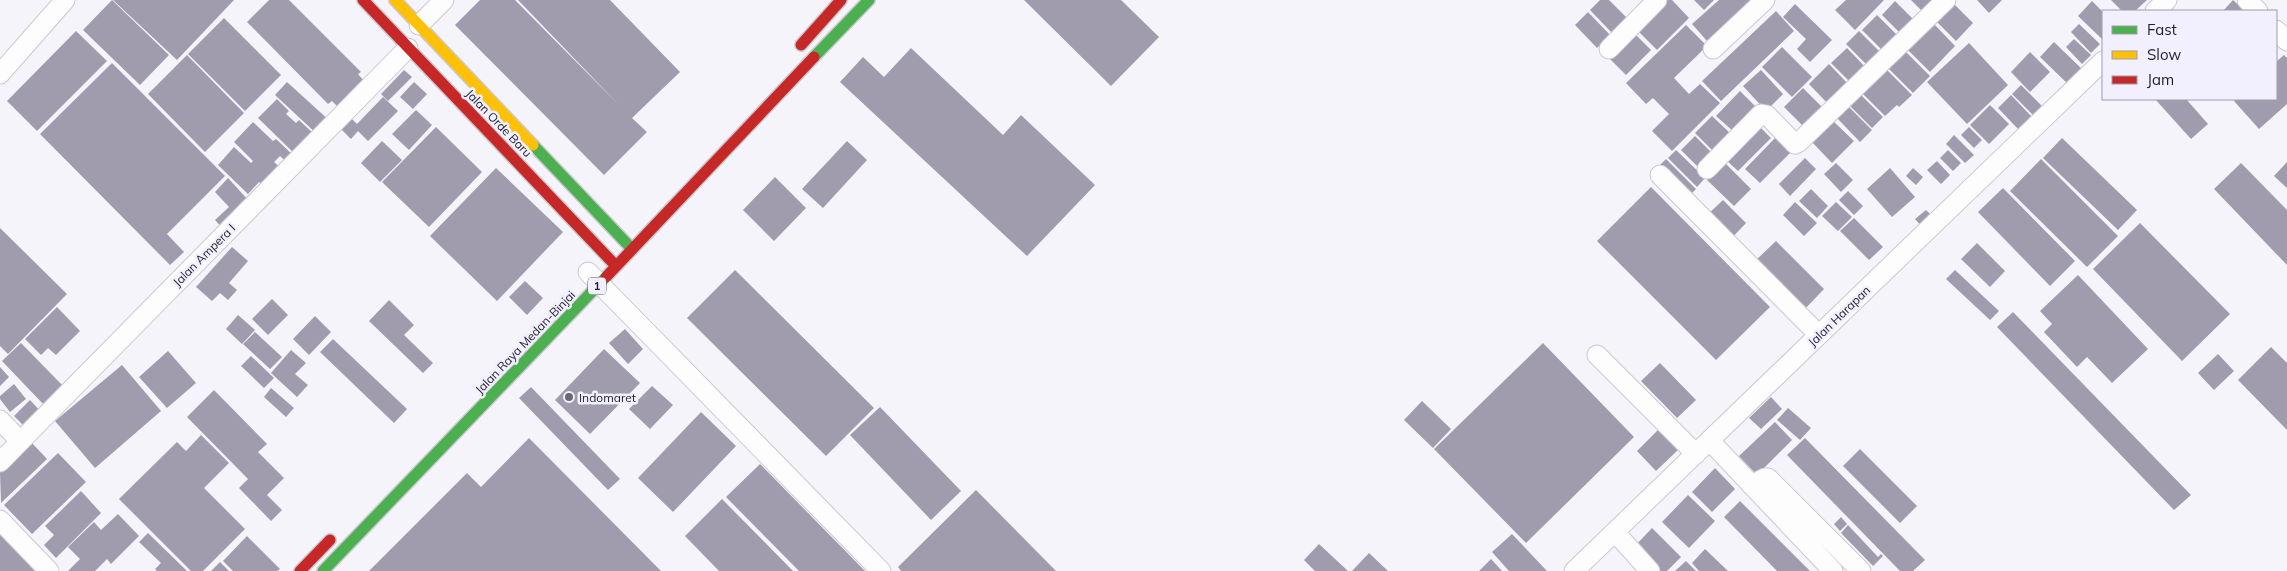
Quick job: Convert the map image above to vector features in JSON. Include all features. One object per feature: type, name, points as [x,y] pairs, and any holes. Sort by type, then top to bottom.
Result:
[{"type":"main road","name":"Jalan Orde Baru","points":[[363,0],[408,48],[595,269],[616,266]]},
{"type":"main road","name":"Jalan Orde Baru","points":[[395,0],[624,234],[632,249]]},
{"type":"main road","points":[[791,57],[841,0]]},
{"type":"main road","name":"Jalan Raya Medan-Binjai","points":[[595,269],[616,266],[868,0]]},
{"type":"main road","name":"Jalan Raya Medan-Binjai","points":[[323,571],[595,269],[624,234]]},
{"type":"main road","points":[[300,571],[341,529]]},
{"type":"street","points":[[0,74],[65,0]]},
{"type":"street","points":[[420,25],[444,0]]},
{"type":"street","points":[[1608,49],[1657,0]]},
{"type":"street","points":[[1713,49],[1765,0]]},
{"type":"street","points":[[1708,169],[1761,114],[1768,115],[1795,144],[1799,142],[1946,0]]},
{"type":"street","points":[[2156,10],[2167,0]]},
{"type":"street","points":[[2247,0],[2257,10]]},
{"type":"street","points":[[2277,31],[2287,41]]},
{"type":"street","name":"Jalan Ampera I","points":[[0,462],[408,48]]},
{"type":"street","name":"Jalan Harapan","points":[[1574,571],[2102,62]]},
{"type":"street","points":[[1660,175],[1820,335]]},
{"type":"street","points":[[595,269],[880,571]]},
{"type":"street","points":[[1597,355],[1703,447],[1751,485],[1833,571]]},
{"type":"street","points":[[0,420],[20,442]]},
{"type":"street","points":[[1751,485],[1768,478],[1861,571]]},
{"type":"street","points":[[0,520],[49,571]]},
{"type":"street","points":[[1615,532],[1650,571]]},
{"type":"building","points":[[112,0],[169,55],[140,85],[83,30]]},
{"type":"building","points":[[113,0],[234,0],[177,60]]},
{"type":"building","points":[[269,0],[289,0],[361,72],[358,74],[364,81],[338,107],[332,101],[328,104],[247,22]]},
{"type":"building","points":[[480,0],[515,0],[619,105],[518,0],[610,0],[680,72],[632,118],[647,132],[604,175],[455,25]]},
{"type":"building","points":[[1024,0],[1121,0],[1159,37],[1111,86]]},
{"type":"building","points":[[1600,0],[1609,0],[1627,18],[1612,33],[1590,10]]},
{"type":"building","points":[[1667,0],[1672,0],[1689,18],[1657,50],[1637,30]]},
{"type":"building","points":[[1694,0],[1714,0],[1704,10]]},
{"type":"building","points":[[1719,0],[1752,0],[1707,41],[1692,24]]},
{"type":"building","points":[[1846,0],[1884,0],[1855,30],[1835,10]]},
{"type":"building","points":[[1911,0],[1943,0],[1927,16]]},
{"type":"building","points":[[1977,0],[2002,0],[1989,13]]},
{"type":"building","points":[[2111,0],[2147,0],[2136,10],[2121,10]]},
{"type":"building","points":[[2233,0],[2244,10],[2224,10]]},
{"type":"building","points":[[1895,1],[1918,24],[1904,37],[1882,15]]},
{"type":"building","points":[[2092,1],[2102,11],[2102,39],[2078,16]]},
{"type":"building","points":[[1952,2],[1973,23],[1956,41],[1934,19]]},
{"type":"building","points":[[1795,4],[1832,40],[1810,62],[1797,49],[1806,39],[1783,17]]},
{"type":"building","points":[[1776,11],[1794,31],[1721,101],[1702,81]]},
{"type":"building","points":[[1588,12],[1610,35],[1597,48],[1575,25]]},
{"type":"building","points":[[1877,15],[1903,41],[1888,56],[1862,30]]},
{"type":"building","points":[[224,18],[281,75],[245,111],[188,54]]},
{"type":"building","points":[[1933,23],[1955,46],[1930,72],[1907,49]]},
{"type":"building","points":[[2079,24],[2100,44],[2091,53],[2071,32]]},
{"type":"building","points":[[1686,25],[1707,46],[1674,78],[1689,94],[1700,84],[1720,103],[1672,151],[1652,131],[1669,114],[1653,98],[1646,104],[1626,83]]},
{"type":"building","points":[[76,31],[107,61],[37,131],[7,101]]},
{"type":"building","points":[[1859,31],[1884,56],[1871,69],[1846,44]]},
{"type":"building","points":[[1633,32],[1651,50],[1626,75],[1608,57]]},
{"type":"building","points":[[2074,39],[2091,55],[2082,64],[2066,47]]},
{"type":"building","points":[[2054,42],[2083,70],[2069,85],[2040,57]]},
{"type":"building","points":[[1969,43],[2008,85],[1967,124],[1927,82]]},
{"type":"building","points":[[1782,47],[1812,77],[1792,97],[1762,67]]},
{"type":"building","points":[[911,48],[1003,135],[1021,115],[1095,185],[1027,256],[840,82],[863,57],[884,77]]},
{"type":"building","points":[[1847,48],[1869,71],[1854,86],[1831,63]]},
{"type":"building","points":[[1904,50],[1930,76],[1913,93],[1887,67]]},
{"type":"building","points":[[2030,52],[2050,72],[2030,92],[2011,72]]},
{"type":"building","points":[[187,55],[244,113],[205,152],[148,94]]},
{"type":"building","points":[[2284,55],[2287,58],[2287,104],[2259,129],[2234,101],[2277,100],[2277,61]]},
{"type":"building","points":[[112,63],[225,176],[167,234],[184,252],[170,265],[40,134]]},
{"type":"building","points":[[1829,64],[1851,87],[1831,107],[1809,84]]},
{"type":"building","points":[[1886,69],[1912,95],[1885,116],[1862,93]]},
{"type":"building","points":[[404,70],[412,77],[388,101],[381,94]]},
{"type":"building","points":[[1761,70],[1783,94],[1766,111],[1743,86]]},
{"type":"building","points":[[287,82],[331,122],[318,135],[275,95]]},
{"type":"building","points":[[414,82],[427,94],[413,109],[400,97]]},
{"type":"building","points":[[2021,85],[2042,106],[2033,115],[2012,94]]},
{"type":"building","points":[[1803,88],[1823,108],[1804,127],[1784,107]]},
{"type":"building","points":[[1740,91],[1757,108],[1734,132],[1716,116]]},
{"type":"building","points":[[1861,95],[1883,117],[1872,128],[1850,106]]},
{"type":"building","points":[[2011,95],[2032,117],[2019,130],[1998,108]]},
{"type":"building","points":[[383,97],[398,111],[368,141],[358,131],[351,139],[341,129],[351,118],[357,124]]},
{"type":"building","points":[[277,99],[289,111],[286,114],[296,123],[299,120],[317,137],[298,157],[258,118]]},
{"type":"building","points":[[2156,100],[2187,100],[2208,124],[2191,139]]},
{"type":"building","points":[[1990,105],[2009,124],[1989,144],[1970,125]]},
{"type":"building","points":[[1849,107],[1872,130],[1860,142],[1837,118]]},
{"type":"building","points":[[416,110],[432,125],[409,150],[392,134]]},
{"type":"building","points":[[1712,116],[1731,134],[1714,152],[1695,133]]},
{"type":"building","points":[[1832,120],[1854,141],[1832,163],[1811,141]]},
{"type":"building","points":[[253,122],[273,141],[276,139],[296,158],[290,165],[280,156],[274,162],[283,170],[266,188],[259,182],[248,194],[218,165],[234,147],[251,163],[253,161],[234,142]]},
{"type":"building","points":[[1757,124],[1771,138],[1738,171],[1724,158]]},
{"type":"building","points":[[436,127],[482,172],[429,227],[382,182]]},
{"type":"building","points":[[1969,127],[1982,140],[1974,148],[1961,135]]},
{"type":"building","points":[[1954,135],[1974,155],[1965,163],[1946,144]]},
{"type":"building","points":[[1695,136],[1713,154],[1699,168],[1681,150]]},
{"type":"building","points":[[1777,136],[1792,151],[1760,183],[1745,169]]},
{"type":"building","points":[[2062,138],[2137,210],[2118,230],[2043,158]]},
{"type":"building","points":[[382,141],[402,160],[380,182],[361,163]]},
{"type":"building","points":[[847,141],[867,160],[823,208],[802,189]]},
{"type":"building","points":[[1676,150],[1705,178],[1697,187],[1668,158]]},
{"type":"building","points":[[1948,150],[1961,163],[1953,171],[1940,158]]},
{"type":"building","points":[[1805,158],[1816,169],[1790,196],[1779,184]]},
{"type":"building","points":[[1666,159],[1696,189],[1687,198],[1657,168]]},
{"type":"building","points":[[2041,159],[2118,236],[2087,267],[2010,191]]},
{"type":"building","points":[[1937,161],[1950,175],[1941,184],[1927,170]]},
{"type":"building","points":[[1724,162],[1751,189],[1734,206],[1707,180]]},
{"type":"building","points":[[2287,162],[2287,188],[2274,176]]},
{"type":"building","points":[[1836,163],[1853,180],[1841,192],[1824,174]]},
{"type":"building","points":[[2241,163],[2287,210],[2287,265],[2214,189]]},
{"type":"building","points":[[496,168],[563,232],[497,301],[430,236]]},
{"type":"building","points":[[1890,168],[1915,197],[1892,217],[1867,189]]},
{"type":"building","points":[[1913,168],[1923,177],[1916,185],[1906,176]]},
{"type":"building","points":[[775,177],[806,208],[774,241],[743,210]]},
{"type":"building","points":[[228,178],[250,202],[223,229],[215,220],[229,207],[215,192]]},
{"type":"building","points":[[1651,187],[1770,307],[1716,360],[1597,241]]},
{"type":"building","points":[[2003,188],[2075,261],[2050,286],[1978,212]]},
{"type":"building","points":[[1811,189],[1828,206],[1817,218],[1799,201]]},
{"type":"building","points":[[1848,191],[1863,206],[1854,215],[1839,200]]},
{"type":"building","points":[[1723,200],[1746,223],[1728,242],[1704,218]]},
{"type":"building","points":[[1795,202],[1817,223],[1804,236],[1783,215]]},
{"type":"building","points":[[1836,202],[1852,217],[1838,231],[1822,216]]},
{"type":"building","points":[[1926,210],[1934,218],[1923,228],[1915,219]]},
{"type":"building","points":[[1854,218],[1883,247],[1869,260],[1840,231]]},
{"type":"building","points":[[2140,223],[2230,314],[2182,361],[2093,269]]},
{"type":"building","points":[[0,228],[67,294],[8,354],[0,346]]},
{"type":"building","points":[[1776,241],[1824,289],[1801,313],[1752,264]]},
{"type":"building","points":[[1977,243],[2005,271],[1990,287],[1961,259]]},
{"type":"building","points":[[232,247],[248,261],[229,283],[237,290],[228,300],[220,293],[212,301],[196,287]]},
{"type":"building","points":[[735,270],[874,408],[826,456],[687,318]]},
{"type":"building","points":[[1955,270],[1999,311],[1990,320],[1946,279]]},
{"type":"building","points":[[2078,275],[2148,349],[2112,383],[2087,357],[2077,367],[2044,332],[2052,324],[2040,311]]},
{"type":"building","points":[[525,281],[543,298],[527,315],[509,297]]},
{"type":"building","points":[[272,299],[288,315],[268,335],[252,319]]},
{"type":"building","points":[[389,300],[414,325],[404,335],[433,363],[423,373],[369,321]]},
{"type":"building","points":[[57,307],[80,331],[56,355],[48,348],[41,355],[25,339]]},
{"type":"building","points":[[2013,312],[2191,495],[2174,510],[1997,327]]},
{"type":"building","points":[[238,315],[255,330],[242,344],[226,329]]},
{"type":"building","points":[[315,316],[331,332],[309,355],[293,339]]},
{"type":"building","points":[[625,329],[643,349],[628,364],[609,343]]},
{"type":"building","points":[[255,332],[282,357],[270,369],[243,344]]},
{"type":"building","points":[[333,339],[407,409],[394,423],[320,352]]},
{"type":"building","points":[[21,343],[63,386],[44,405],[2,361]]},
{"type":"building","points":[[1543,343],[1634,437],[1526,543],[1434,449]]},
{"type":"building","points":[[2271,347],[2287,363],[2287,430],[2238,380]]},
{"type":"building","points":[[604,349],[640,383],[590,434],[555,400]]},
{"type":"building","points":[[291,350],[306,363],[295,374],[308,385],[297,397],[271,373]]},
{"type":"building","points":[[168,351],[196,383],[167,408],[139,377]]},
{"type":"building","points":[[2218,354],[2234,371],[2214,390],[2198,373]]},
{"type":"building","points":[[251,356],[274,378],[264,388],[241,366]]},
{"type":"building","points":[[1660,363],[1696,400],[1677,418],[1641,381]]},
{"type":"building","points":[[122,365],[161,411],[95,468],[55,421]]},
{"type":"building","points":[[0,367],[9,377],[0,386]]},
{"type":"building","points":[[14,384],[26,399],[10,412],[0,399],[0,396]]},
{"type":"building","points":[[652,386],[673,405],[650,429],[629,409]]},
{"type":"building","points":[[531,387],[620,479],[608,490],[519,398]]},
{"type":"building","points":[[271,388],[294,408],[286,417],[264,397]]},
{"type":"building","points":[[214,390],[267,444],[258,452],[284,478],[267,495],[282,510],[271,521],[239,488],[248,479],[187,417]]},
{"type":"building","points":[[1771,397],[1782,409],[1761,429],[1749,418]]},
{"type":"building","points":[[30,400],[42,413],[26,428],[14,416]]},
{"type":"building","points":[[1422,401],[1451,429],[1433,448],[1404,420]]},
{"type":"building","points":[[880,407],[961,491],[931,520],[850,435]]},
{"type":"building","points":[[1788,408],[1811,428],[1800,440],[1777,420]]},
{"type":"building","points":[[701,412],[736,446],[673,512],[638,478]]},
{"type":"building","points":[[1775,422],[1792,440],[1757,475],[1739,456]]},
{"type":"building","points":[[1660,428],[1680,448],[1656,471],[1637,451]]},
{"type":"building","points":[[201,435],[229,463],[204,488],[245,529],[203,571],[191,571],[119,499],[177,442],[186,451]]},
{"type":"building","points":[[529,438],[661,571],[369,571],[467,473],[481,487]]},
{"type":"building","points":[[1805,438],[1925,560],[1913,571],[1900,571],[1787,455]]},
{"type":"building","points":[[31,442],[47,459],[1,503],[0,472]]},
{"type":"building","points":[[1860,449],[1917,506],[1900,523],[1843,466]]},
{"type":"building","points":[[58,453],[86,482],[32,534],[4,505]]},
{"type":"building","points":[[760,464],[865,571],[799,571],[726,497]]},
{"type":"building","points":[[1715,468],[1735,489],[1712,512],[1692,492]]},
{"type":"building","points":[[976,490],[1056,571],[901,571],[898,567]]},
{"type":"building","points":[[81,491],[101,513],[56,558],[44,545],[54,535],[45,526]]},
{"type":"building","points":[[1688,495],[1715,521],[1689,548],[1662,522]]},
{"type":"building","points":[[722,499],[793,571],[719,571],[685,536]]},
{"type":"building","points":[[1740,501],[1810,571],[1777,571],[1724,517]]},
{"type":"building","points":[[118,514],[139,536],[111,564],[107,559],[95,571],[68,571],[80,559],[68,547],[94,522],[101,530]]},
{"type":"building","points":[[1841,517],[1847,524],[1840,531],[1834,524]]},
{"type":"building","points":[[0,521],[48,571],[0,571]]},
{"type":"building","points":[[1848,525],[1878,557],[1881,554],[1883,556],[1873,566],[1841,533]]},
{"type":"building","points":[[1652,528],[1681,557],[1667,571],[1660,571],[1635,546]]},
{"type":"building","points":[[148,533],[187,571],[157,571],[155,569],[161,563],[139,542]]},
{"type":"building","points":[[1512,534],[1547,571],[1509,571],[1492,552]]},
{"type":"building","points":[[247,536],[280,569],[277,571],[233,571],[223,561]]},
{"type":"building","points":[[1319,544],[1348,571],[1315,571],[1304,560]]},
{"type":"building","points":[[1705,549],[1728,571],[1699,571],[1692,563]]},
{"type":"building","points":[[1369,553],[1388,571],[1352,571]]},
{"type":"building","points":[[1491,559],[1502,571],[1479,571]]},
{"type":"building","points":[[1686,561],[1696,571],[1675,571]]},
{"type":"building","points":[[220,562],[229,571],[211,571]]},
{"type":"traffic: fast","points":[[814,57],[869,0]]},
{"type":"traffic: fast","points":[[533,145],[632,249]]},
{"type":"traffic: fast","points":[[323,571],[606,277]]},
{"type":"traffic: slow","points":[[395,0],[533,145]]},
{"type":"traffic: jam","points":[[363,0],[616,266]]},
{"type":"traffic: jam","points":[[801,45],[841,0]]},
{"type":"traffic: jam","points":[[606,277],[814,57]]},
{"type":"traffic: jam","points":[[300,571],[330,540]]},
{"type":"place","name":"Indomaret","points":[[569,397]]}]
